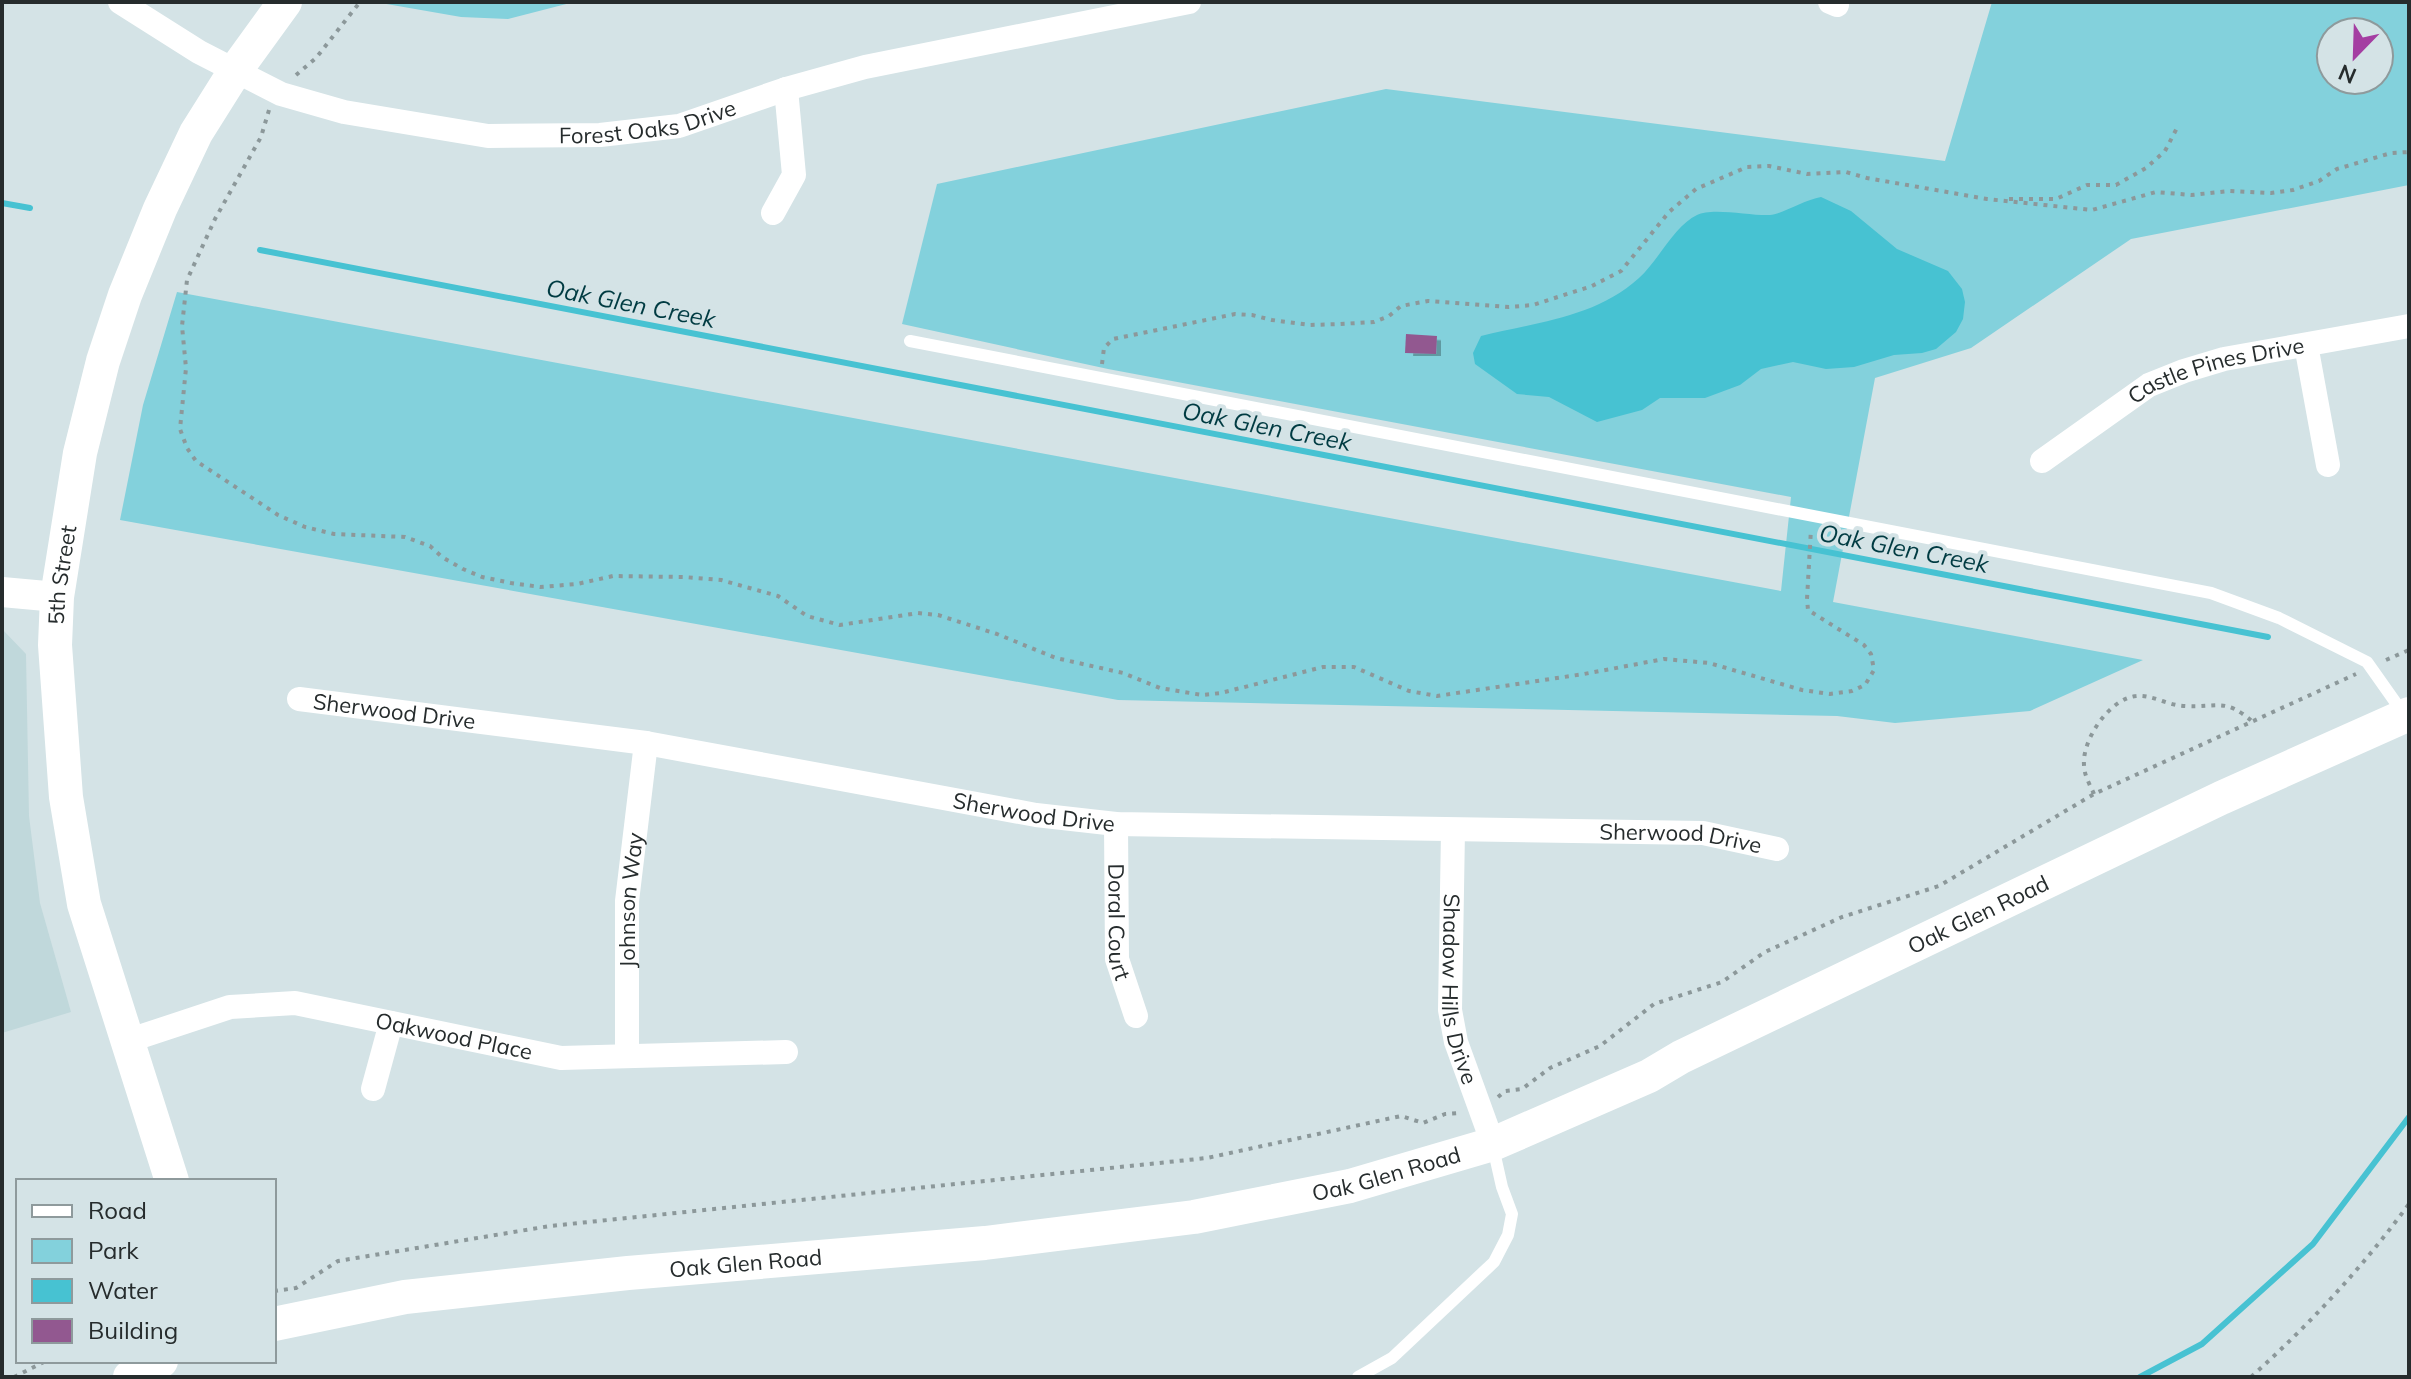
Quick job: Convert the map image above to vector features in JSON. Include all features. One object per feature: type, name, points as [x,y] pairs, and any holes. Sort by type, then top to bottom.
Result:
[{"type":"main road","name":"5th Street","points":[[171,1179],[84,904],[66,797],[55,645],[57,597],[80,453],[103,361],[125,295],[160,209],[196,133],[235,71],[285,2]]},
{"type":"main road","name":"Oak Glen Road","points":[[276,1324],[405,1297],[628,1273],[985,1243],[1194,1217],[1350,1186],[1493,1144],[1649,1076],[1681,1057],[2221,798],[2407,714]]},
{"type":"main road","points":[[130,1377],[157,1363]]},
{"type":"street","name":"Forest Oaks Drive","points":[[120,2],[199,52],[281,94],[344,112],[488,136],[600,135],[679,126],[786,89],[865,67],[1189,2]]},
{"type":"street","points":[[773,213],[794,175],[786,89]]},
{"type":"street","name":"Castle Pines Drive","points":[[2042,461],[2149,385],[2184,371],[2224,359],[2409,326]]},
{"type":"street","points":[[2306,345],[2328,465]]},
{"type":"street","points":[[2,592],[57,597]]},
{"type":"street","name":"Sherwood Drive","points":[[299,699],[646,743],[1036,815],[1116,824],[1703,833],[1777,849]]},
{"type":"street","name":"Johnson Way","points":[[627,1056],[627,901],[646,743]]},
{"type":"street","name":"Doral Court","points":[[1116,824],[1117,959],[1136,1016]]},
{"type":"street","name":"Shadow Hills Drive","points":[[1453,830],[1450,1010],[1456,1042],[1493,1144]]},
{"type":"street","name":"Oakwood Place","points":[[127,1041],[230,1007],[295,1003],[561,1058],[786,1052]]},
{"type":"street","points":[[373,1089],[391,1023]]},
{"type":"lane","points":[[910,341],[2211,593],[2279,618],[2367,662],[2407,714]]},
{"type":"lane","points":[[1358,1377],[1392,1358],[1494,1262],[1508,1235],[1512,1214],[1502,1187],[1493,1144]]},
{"type":"path","points":[[360,2],[316,58],[298,72],[268,112],[261,137],[224,202],[185,290],[182,326],[186,368],[180,429],[187,448],[196,461],[254,500],[305,527],[334,534],[405,537],[430,546],[463,569],[511,583],[540,587],[577,584],[613,576],[684,577],[721,580],[778,596],[807,616],[840,625],[918,613],[938,615],[1056,658],[1123,673],[1160,688],[1202,695],[1323,667],[1354,667],[1409,691],[1437,696],[1664,659],[1709,663],[1821,693],[1842,694],[1861,688],[1874,670],[1871,654],[1852,635],[1808,610],[1812,515]]},
{"type":"path","points":[[415,2],[439,2]]},
{"type":"path","points":[[1987,199],[2056,199],[2087,185],[2116,185],[2146,168],[2165,151],[2178,126]]},
{"type":"path","points":[[1099,379],[1104,348],[1113,339],[1235,314],[1310,325],[1363,323],[1389,316],[1401,306],[1428,301],[1509,307],[1533,305],[1592,286],[1621,271],[1669,212],[1696,189],[1747,167],[1769,166],[1807,174],[1846,172],[1987,199],[2092,210],[2156,192],[2191,195],[2293,190],[2319,181],[2337,169],[2391,153],[2409,152]]},
{"type":"path","points":[[276,1291],[296,1288],[338,1261],[550,1226],[1207,1158],[1401,1116],[1423,1123],[1445,1114],[1481,1111],[1505,1091],[1522,1089],[1550,1068],[1600,1046],[1654,1004],[1722,982],[1765,952],[1842,917],[1939,886],[2094,794],[2409,650]]},
{"type":"path","points":[[2094,794],[2084,768],[2085,749],[2096,728],[2116,704],[2137,695],[2185,706],[2212,704],[2236,708],[2253,722]]},
{"type":"path","points":[[2251,1377],[2308,1326],[2378,1247],[2409,1204]]},
{"type":"path","points":[[14,1377],[42,1363]]},
{"type":"shaded area","points":[[2,629],[26,654],[29,816],[40,903],[71,1012],[2,1033]]},
{"type":"green space","points":[[375,2],[574,2],[508,19],[461,17]]},
{"type":"green space","points":[[1992,2],[2409,2],[2409,185],[2131,239],[1971,348],[1875,378],[1833,602],[2143,660],[2030,711],[1895,723],[1837,716],[1118,700],[120,520],[143,405],[177,292],[1781,591],[1791,497],[1108,369],[902,324],[937,184],[1386,89],[1945,161]]},
{"type":"water","points":[[1821,197],[1851,211],[1897,249],[1948,271],[1962,289],[1965,302],[1963,319],[1956,332],[1936,349],[1922,353],[1894,355],[1854,367],[1826,369],[1793,362],[1761,369],[1740,385],[1705,398],[1660,398],[1642,410],[1597,422],[1549,397],[1517,394],[1475,364],[1473,353],[1481,336],[1564,317],[1622,291],[1646,271],[1681,227],[1697,215],[1722,212],[1770,215]]},
{"type":"building","points":[[1406,334],[1437,336],[1436,354],[1405,353]]},
{"type":"waterway","name":"Oak Glen Creek","points":[[2,203],[30,208]]},
{"type":"waterway","name":"Oak Glen Creek","points":[[260,250],[2268,637]]},
{"type":"waterway","points":[[2140,1377],[2202,1344],[2313,1244],[2409,1117]]}]
